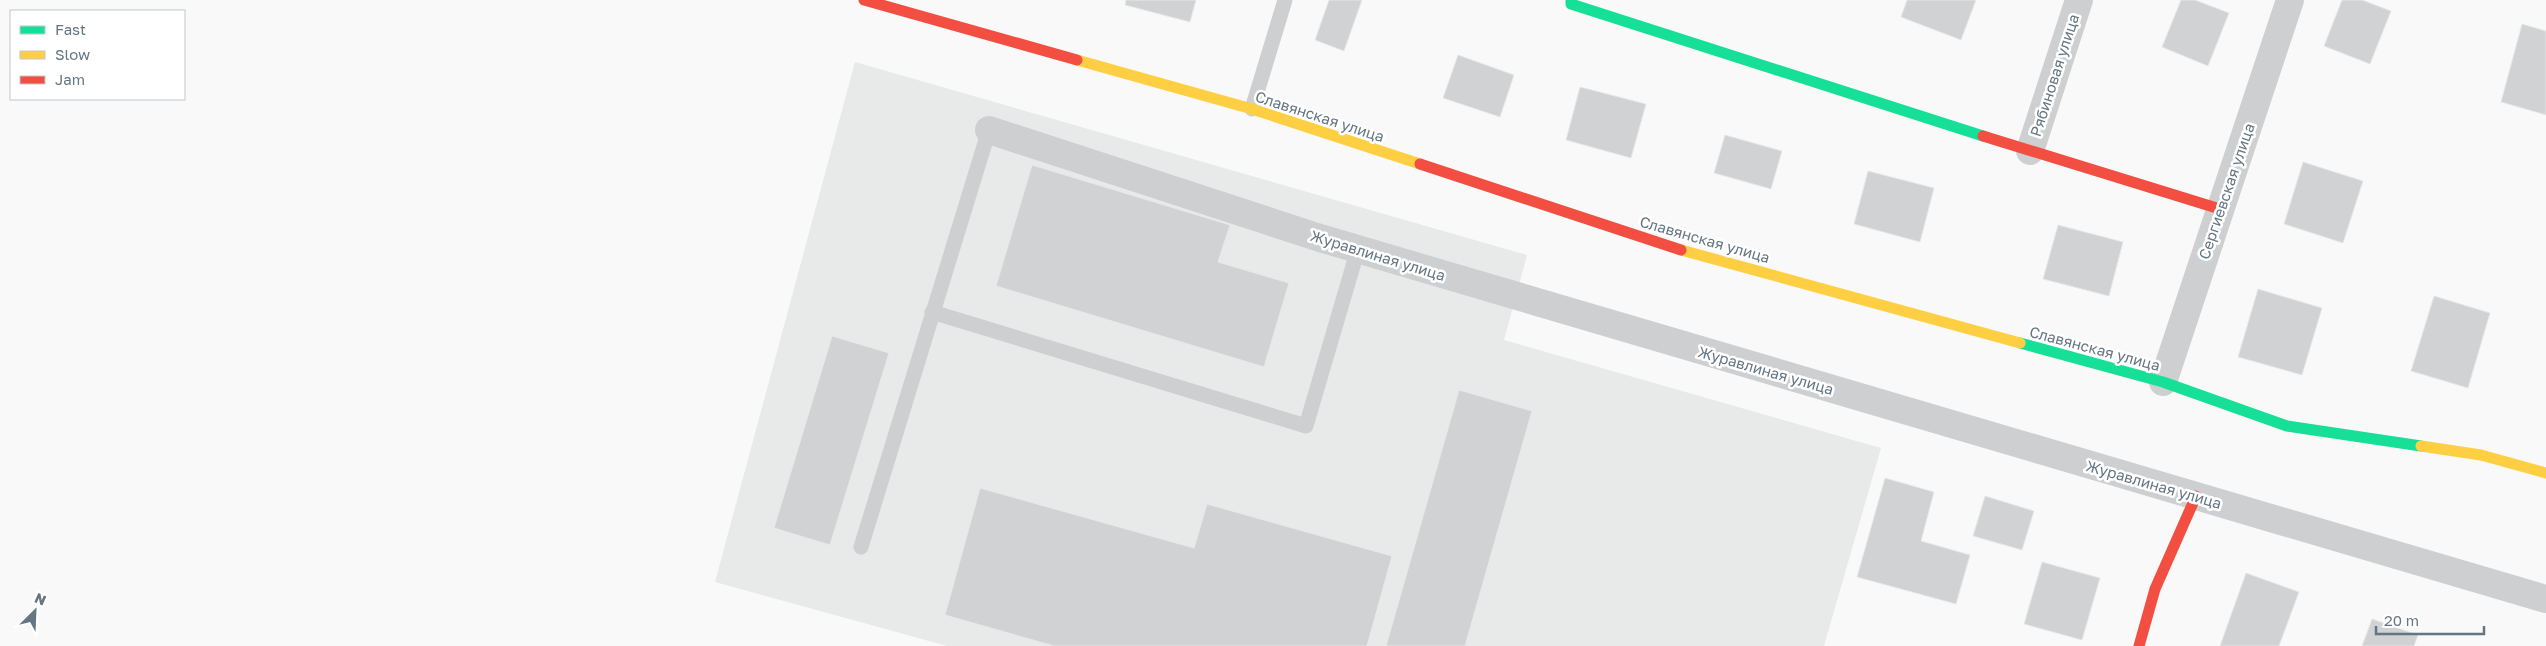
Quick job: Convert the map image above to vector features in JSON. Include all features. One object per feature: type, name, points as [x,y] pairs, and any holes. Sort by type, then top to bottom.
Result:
[{"type":"street","name":"Славянская улица","points":[[864,0],[1252,109],[1680,250],[2162,382],[2287,426],[2481,455],[2546,473]]},
{"type":"street","points":[[1571,0],[1571,4],[2030,151],[2220,209]]},
{"type":"street","name":"Рябиновая улица","points":[[2030,151],[2079,0]]},
{"type":"street","name":"Сергиевская улица","points":[[2162,382],[2290,0]]},
{"type":"street","name":"Журавлиная улица","points":[[989,130],[1358,249],[2546,599]]},
{"type":"street","points":[[2140,646],[2155,589],[2196,496]]},
{"type":"lane","points":[[1252,109],[1285,0]]},
{"type":"lane","points":[[861,547],[989,130]]},
{"type":"lane","points":[[932,312],[1306,426],[1358,249]]},
{"type":"shaded area","points":[[855,62],[1527,255],[1504,340],[1881,448],[1824,646],[947,646],[715,582]]},
{"type":"building","points":[[1126,0],[1196,0],[1190,22],[1125,5]]},
{"type":"building","points":[[1329,0],[1362,0],[1344,51],[1315,40]]},
{"type":"building","points":[[1907,0],[1976,0],[1961,40],[1901,17]]},
{"type":"building","points":[[2181,0],[2195,0],[2229,13],[2208,66],[2162,47]]},
{"type":"building","points":[[2342,0],[2362,0],[2391,11],[2370,64],[2324,46]]},
{"type":"building","points":[[2522,24],[2546,31],[2546,115],[2501,102]]},
{"type":"building","points":[[1458,55],[1514,75],[1500,117],[1443,98]]},
{"type":"building","points":[[1580,87],[1646,104],[1631,158],[1566,140]]},
{"type":"building","points":[[1725,135],[1782,151],[1771,189],[1714,173]]},
{"type":"building","points":[[2303,162],[2363,181],[2343,243],[2284,224]]},
{"type":"building","points":[[1032,165],[1230,225],[1218,262],[1289,283],[1264,367],[996,286]]},
{"type":"building","points":[[1868,171],[1934,188],[1920,242],[1854,224]]},
{"type":"building","points":[[2058,225],[2123,242],[2109,296],[2043,279]]},
{"type":"building","points":[[2258,289],[2322,308],[2302,375],[2238,357]]},
{"type":"building","points":[[2434,296],[2490,313],[2468,388],[2411,371]]},
{"type":"building","points":[[832,336],[889,353],[830,545],[774,528]]},
{"type":"building","points":[[1459,390],[1532,411],[1465,646],[1386,646]]},
{"type":"building","points":[[1885,478],[1934,492],[1921,541],[1970,555],[1956,604],[1857,577]]},
{"type":"building","points":[[980,488],[1194,548],[1207,504],[1392,556],[1367,646],[1054,646],[945,615]]},
{"type":"building","points":[[1985,496],[2034,511],[2022,550],[1973,536]]},
{"type":"building","points":[[2042,562],[2100,578],[2082,640],[2024,624]]},
{"type":"building","points":[[2246,573],[2299,592],[2279,646],[2220,646]]},
{"type":"building","points":[[2372,619],[2418,635],[2414,646],[2362,646]]},
{"type":"traffic: fast","points":[[1571,0],[1571,4],[1983,136]]},
{"type":"traffic: fast","points":[[2020,343],[2163,382],[2287,426],[2421,446]]},
{"type":"traffic: slow","points":[[1077,60],[1252,109],[1420,164]]},
{"type":"traffic: slow","points":[[1681,250],[2020,343]]},
{"type":"traffic: slow","points":[[2421,446],[2481,455],[2546,473]]},
{"type":"traffic: jam","points":[[864,0],[1077,60]]},
{"type":"traffic: jam","points":[[1983,136],[2220,209]]},
{"type":"traffic: jam","points":[[1420,164],[1681,250]]},
{"type":"traffic: jam","points":[[2139,646],[2155,589],[2196,496]]}]
